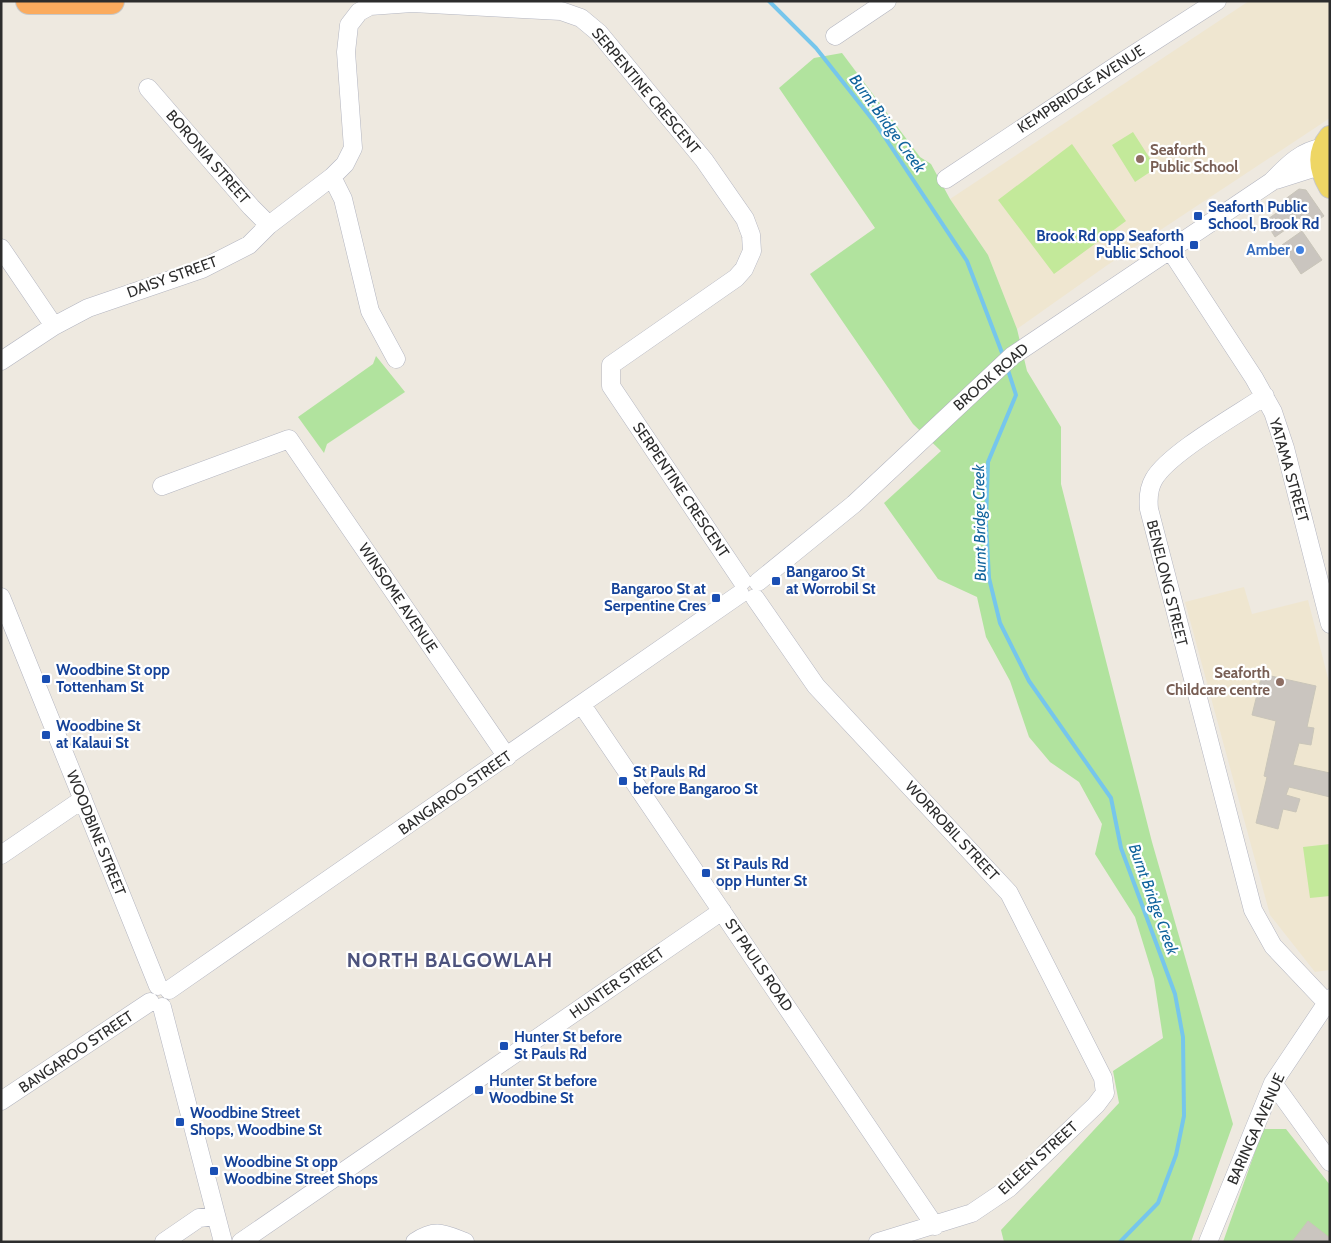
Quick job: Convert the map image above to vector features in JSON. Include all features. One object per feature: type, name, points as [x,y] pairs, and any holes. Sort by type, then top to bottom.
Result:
[{"type":"highway","points":[[30,1],[111,1]]},
{"type":"main road","points":[[1326,152],[1330,187]]},
{"type":"street","points":[[835,36],[886,1]]},
{"type":"street","name":"KEMPBRIDGE AVENUE","points":[[946,179],[1217,1]]},
{"type":"street","name":"SERPENTINE CRESCENT","points":[[332,177],[345,164],[354,148],[346,52],[349,25],[359,12],[370,6],[412,3],[548,9],[572,14],[590,24],[704,160],[745,219],[751,235],[750,258],[736,278],[611,365],[611,386],[749,589]]},
{"type":"street","name":"BORONIA STREET","points":[[148,88],[250,207],[269,225]]},
{"type":"street","name":"BROOK ROAD","points":[[749,589],[854,504],[1012,356],[1171,251],[1271,182],[1326,152]]},
{"type":"street","points":[[332,177],[343,199],[370,311],[396,359]]},
{"type":"street","name":"DAISY STREET","points":[[1,361],[54,326],[88,308],[202,269],[250,245],[269,225],[332,177]]},
{"type":"street","points":[[1,248],[54,326]]},
{"type":"street","name":"YATAMA STREET","points":[[1171,251],[1265,396],[1285,448],[1330,624]]},
{"type":"street","name":"BENELONG STREET","points":[[1265,396],[1168,463],[1153,480],[1150,488],[1149,509],[1253,910],[1260,928],[1273,946],[1328,1000]]},
{"type":"street","name":"WINSOME AVENUE","points":[[162,486],[289,439],[506,757]]},
{"type":"street","name":"BANGAROO STREET","points":[[163,988],[506,757],[749,589]]},
{"type":"street","name":"WORROBIL STREET","points":[[749,589],[816,686],[1009,893],[1103,1078],[1105,1093]]},
{"type":"street","name":"WOODBINE STREET","points":[[3,605],[163,988]]},
{"type":"street","name":"ST PAULS ROAD","points":[[582,705],[935,1226]]},
{"type":"street","points":[[1,855],[83,799]]},
{"type":"street","name":"HUNTER STREET","points":[[241,1242],[722,911]]},
{"type":"street","points":[[163,988],[149,994],[156,1005],[223,1242]]},
{"type":"street","name":"BARINGA AVENUE","points":[[1208,1242],[1273,1083],[1328,1000]]},
{"type":"street","name":"BANGAROO STREET","points":[[1,1101],[156,1005]]},
{"type":"street","points":[[1273,1083],[1330,1162]]},
{"type":"street","name":"EILEEN STREET","points":[[878,1242],[935,1226],[972,1213],[1009,1188],[1096,1105],[1105,1093]]},
{"type":"street","points":[[164,1242],[199,1218],[215,1216]]},
{"type":"street","points":[[415,1242],[425,1235],[434,1232],[465,1242]]},
{"type":"shaded area","name":"Seaforth Public School","points":[[1249,1],[1330,1],[1330,118],[1106,266],[1017,329],[988,255],[950,199]]},
{"type":"shaded area","points":[[1244,587],[1252,614],[1308,600],[1330,686],[1329,970],[1315,972],[1270,915],[1185,602]]},
{"type":"green space","points":[[842,53],[920,157],[931,164],[950,199],[988,255],[1017,329],[1027,371],[1061,427],[1061,484],[1152,842],[1233,1124],[1191,1242],[1004,1242],[1001,1230],[1119,1103],[1113,1071],[1163,1038],[1154,979],[1135,917],[1095,854],[1102,824],[1079,782],[1050,762],[1029,737],[1010,681],[986,637],[977,597],[938,579],[884,503],[941,451],[913,424],[810,274],[875,228],[779,88],[814,58]]},
{"type":"green space","points":[[1133,132],[1156,168],[1135,182],[1112,145]]},
{"type":"green space","points":[[1072,144],[1126,221],[1054,274],[998,200]]},
{"type":"green space","points":[[376,356],[405,392],[327,444],[324,453],[298,417],[373,364]]},
{"type":"green space","points":[[1330,844],[1330,896],[1310,898],[1303,847]]},
{"type":"green space","points":[[1263,1129],[1286,1129],[1330,1185],[1330,1242],[1223,1242]]},
{"type":"building","points":[[1299,189],[1306,190],[1324,216],[1305,229],[1284,200]]},
{"type":"building","points":[[1288,205],[1298,221],[1275,237],[1265,221]]},
{"type":"building","name":"Amber","points":[[1302,231],[1322,260],[1301,274],[1282,245]]},
{"type":"building","points":[[1262,674],[1316,686],[1307,727],[1314,728],[1311,745],[1299,743],[1293,765],[1330,773],[1330,797],[1289,787],[1286,795],[1300,799],[1296,812],[1283,809],[1278,829],[1256,823],[1267,777],[1264,776],[1276,721],[1252,715]]},
{"type":"building","points":[[1308,1221],[1330,1238],[1330,1242],[1292,1242]]},
{"type":"waterway","name":"Burnt Bridge Creek","points":[[769,1],[816,48],[876,124],[967,261],[1004,358]]},
{"type":"waterway","name":"Burnt Bridge Creek","points":[[1007,367],[1016,395],[988,462],[986,522],[989,578],[1000,623],[1029,681],[1111,798],[1121,848],[1175,994],[1183,1037],[1184,1116],[1176,1155],[1158,1203],[1120,1242]]},
{"type":"place","name":"Seaforth Public School","points":[[1140,159]]},
{"type":"place","name":"Seaforth Public School, Brook Rd","points":[[1198,216]]},
{"type":"place","name":"Brook Rd opp Seaforth Public School","points":[[1194,245]]},
{"type":"place","name":"Amber","points":[[1300,250]]},
{"type":"place","name":"Bangaroo St at Worrobil St","points":[[776,581]]},
{"type":"place","name":"Bangaroo St at Serpentine Cres","points":[[716,598]]},
{"type":"place","name":"Woodbine St opp Tottenham St","points":[[46,679]]},
{"type":"place","name":"Seaforth Childcare centre","points":[[1280,682]]},
{"type":"place","name":"Woodbine St at Kalaui St","points":[[46,735]]},
{"type":"place","name":"St Pauls Rd before Bangaroo St","points":[[623,781]]},
{"type":"place","name":"St Pauls Rd opp Hunter St","points":[[706,873]]},
{"type":"place","name":"Hunter St before St Pauls Rd","points":[[504,1046]]},
{"type":"place","name":"Hunter St before Woodbine St","points":[[479,1090]]},
{"type":"place","name":"Woodbine Street Shops, Woodbine St","points":[[180,1122]]},
{"type":"place","name":"Woodbine St opp Woodbine Street Shops","points":[[214,1171]]},
{"type":"district","name":"NORTH BALGOWLAH","points":[[450,960]]}]
